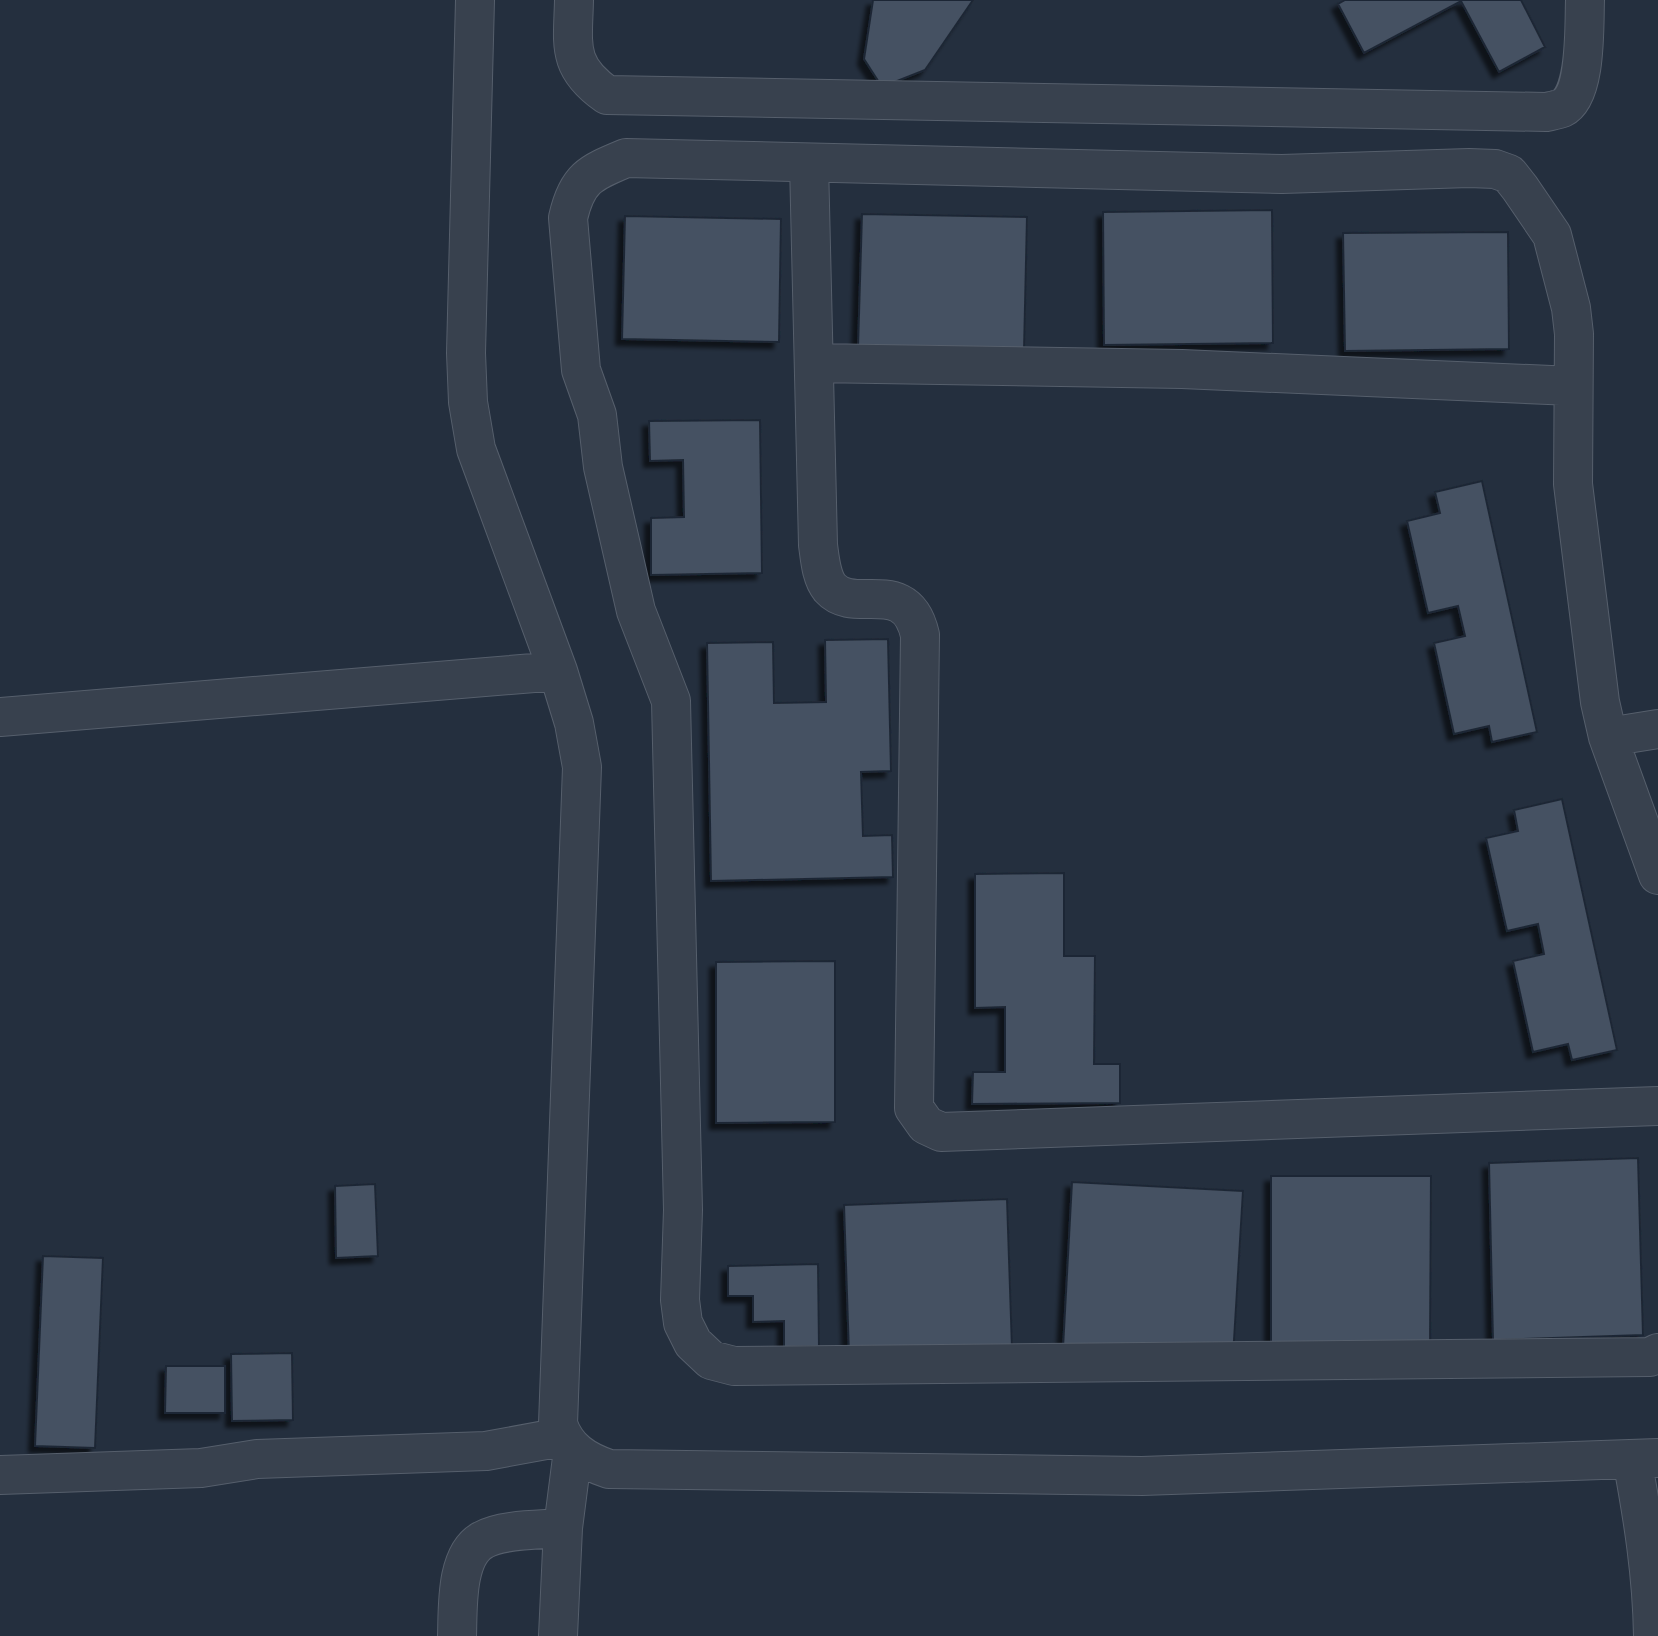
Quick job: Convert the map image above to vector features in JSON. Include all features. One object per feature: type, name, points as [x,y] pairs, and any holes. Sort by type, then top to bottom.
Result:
[{"type":"street","points":[[475,0],[466,353],[468,402],[475,449],[558,671],[574,723],[582,767],[558,1424],[567,1444],[590,1463],[609,1469],[1142,1476],[1645,1458],[1653,1636]]},
{"type":"street","points":[[574,0],[573,48],[578,68],[589,83],[607,95],[1546,112],[1563,108],[1573,97],[1580,79],[1585,0]]},
{"type":"street","points":[[1658,875],[1608,737],[1600,702],[1573,484],[1574,334],[1571,308],[1552,235],[1509,174],[1495,169],[1282,174],[626,158],[592,172],[573,195],[568,218],[581,370],[597,415],[603,467],[636,611],[671,701],[683,1210],[680,1300],[683,1323],[693,1343],[711,1360],[734,1366],[1650,1357],[1658,1353]]},
{"type":"street","points":[[809,163],[818,545],[821,570],[830,588],[843,597],[894,601],[907,608],[917,621],[920,635],[914,1108],[926,1125],[941,1132],[1658,1107]]},
{"type":"street","points":[[814,363],[1182,369],[1573,386]]},
{"type":"street","points":[[0,716],[558,671]]},
{"type":"street","points":[[1608,737],[1658,729]]},
{"type":"street","points":[[0,1475],[201,1468],[257,1459],[486,1451],[567,1444]]},
{"type":"street","points":[[558,1636],[567,1444]]},
{"type":"street","points":[[457,1636],[460,1579],[468,1556],[482,1540],[506,1533],[563,1528]]},
{"type":"building","points":[[873,0],[973,0],[925,70],[882,87],[864,59]]},
{"type":"building","points":[[1345,0],[1521,0],[1545,47],[1499,72],[1461,1],[1364,53],[1338,4]]},
{"type":"building","points":[[1272,210],[1273,343],[1104,345],[1103,212]]},
{"type":"building","points":[[862,214],[1027,217],[1024,351],[858,348]]},
{"type":"building","points":[[625,216],[781,219],[779,342],[622,339]]},
{"type":"building","points":[[1508,232],[1509,349],[1345,351],[1343,233]]},
{"type":"building","points":[[760,420],[762,573],[651,575],[651,518],[684,517],[683,460],[650,461],[649,421]]},
{"type":"building","points":[[1482,481],[1537,732],[1492,742],[1489,726],[1454,734],[1434,643],[1465,636],[1458,606],[1428,613],[1407,521],[1440,513],[1435,492]]},
{"type":"building","points":[[888,639],[891,771],[861,772],[863,836],[892,835],[893,877],[711,881],[707,643],[773,642],[774,703],[826,702],[825,640]]},
{"type":"building","points":[[1562,799],[1617,1050],[1572,1060],[1568,1044],[1533,1052],[1513,961],[1544,954],[1538,924],[1507,931],[1486,838],[1518,831],[1514,810]]},
{"type":"building","points":[[1064,873],[1064,956],[1095,956],[1094,1064],[1120,1064],[1120,1103],[972,1104],[973,1072],[1005,1072],[1005,1007],[975,1008],[975,874]]},
{"type":"building","points":[[835,961],[835,1122],[716,1123],[716,962]]},
{"type":"building","points":[[1638,1158],[1643,1335],[1493,1340],[1489,1163]]},
{"type":"building","points":[[1271,1176],[1431,1176],[1430,1351],[1271,1352]]},
{"type":"building","points":[[1072,1182],[1243,1191],[1233,1357],[1063,1348]]},
{"type":"building","points":[[375,1184],[378,1256],[336,1258],[335,1186]]},
{"type":"building","points":[[1007,1199],[1012,1348],[849,1354],[844,1205]]},
{"type":"building","points":[[43,1256],[103,1258],[95,1448],[35,1446]]},
{"type":"building","points":[[818,1264],[819,1346],[784,1347],[784,1321],[753,1322],[753,1296],[728,1296],[728,1266]]},
{"type":"building","points":[[292,1353],[293,1420],[232,1421],[231,1354]]},
{"type":"building","points":[[166,1366],[225,1366],[225,1413],[165,1413]]}]
